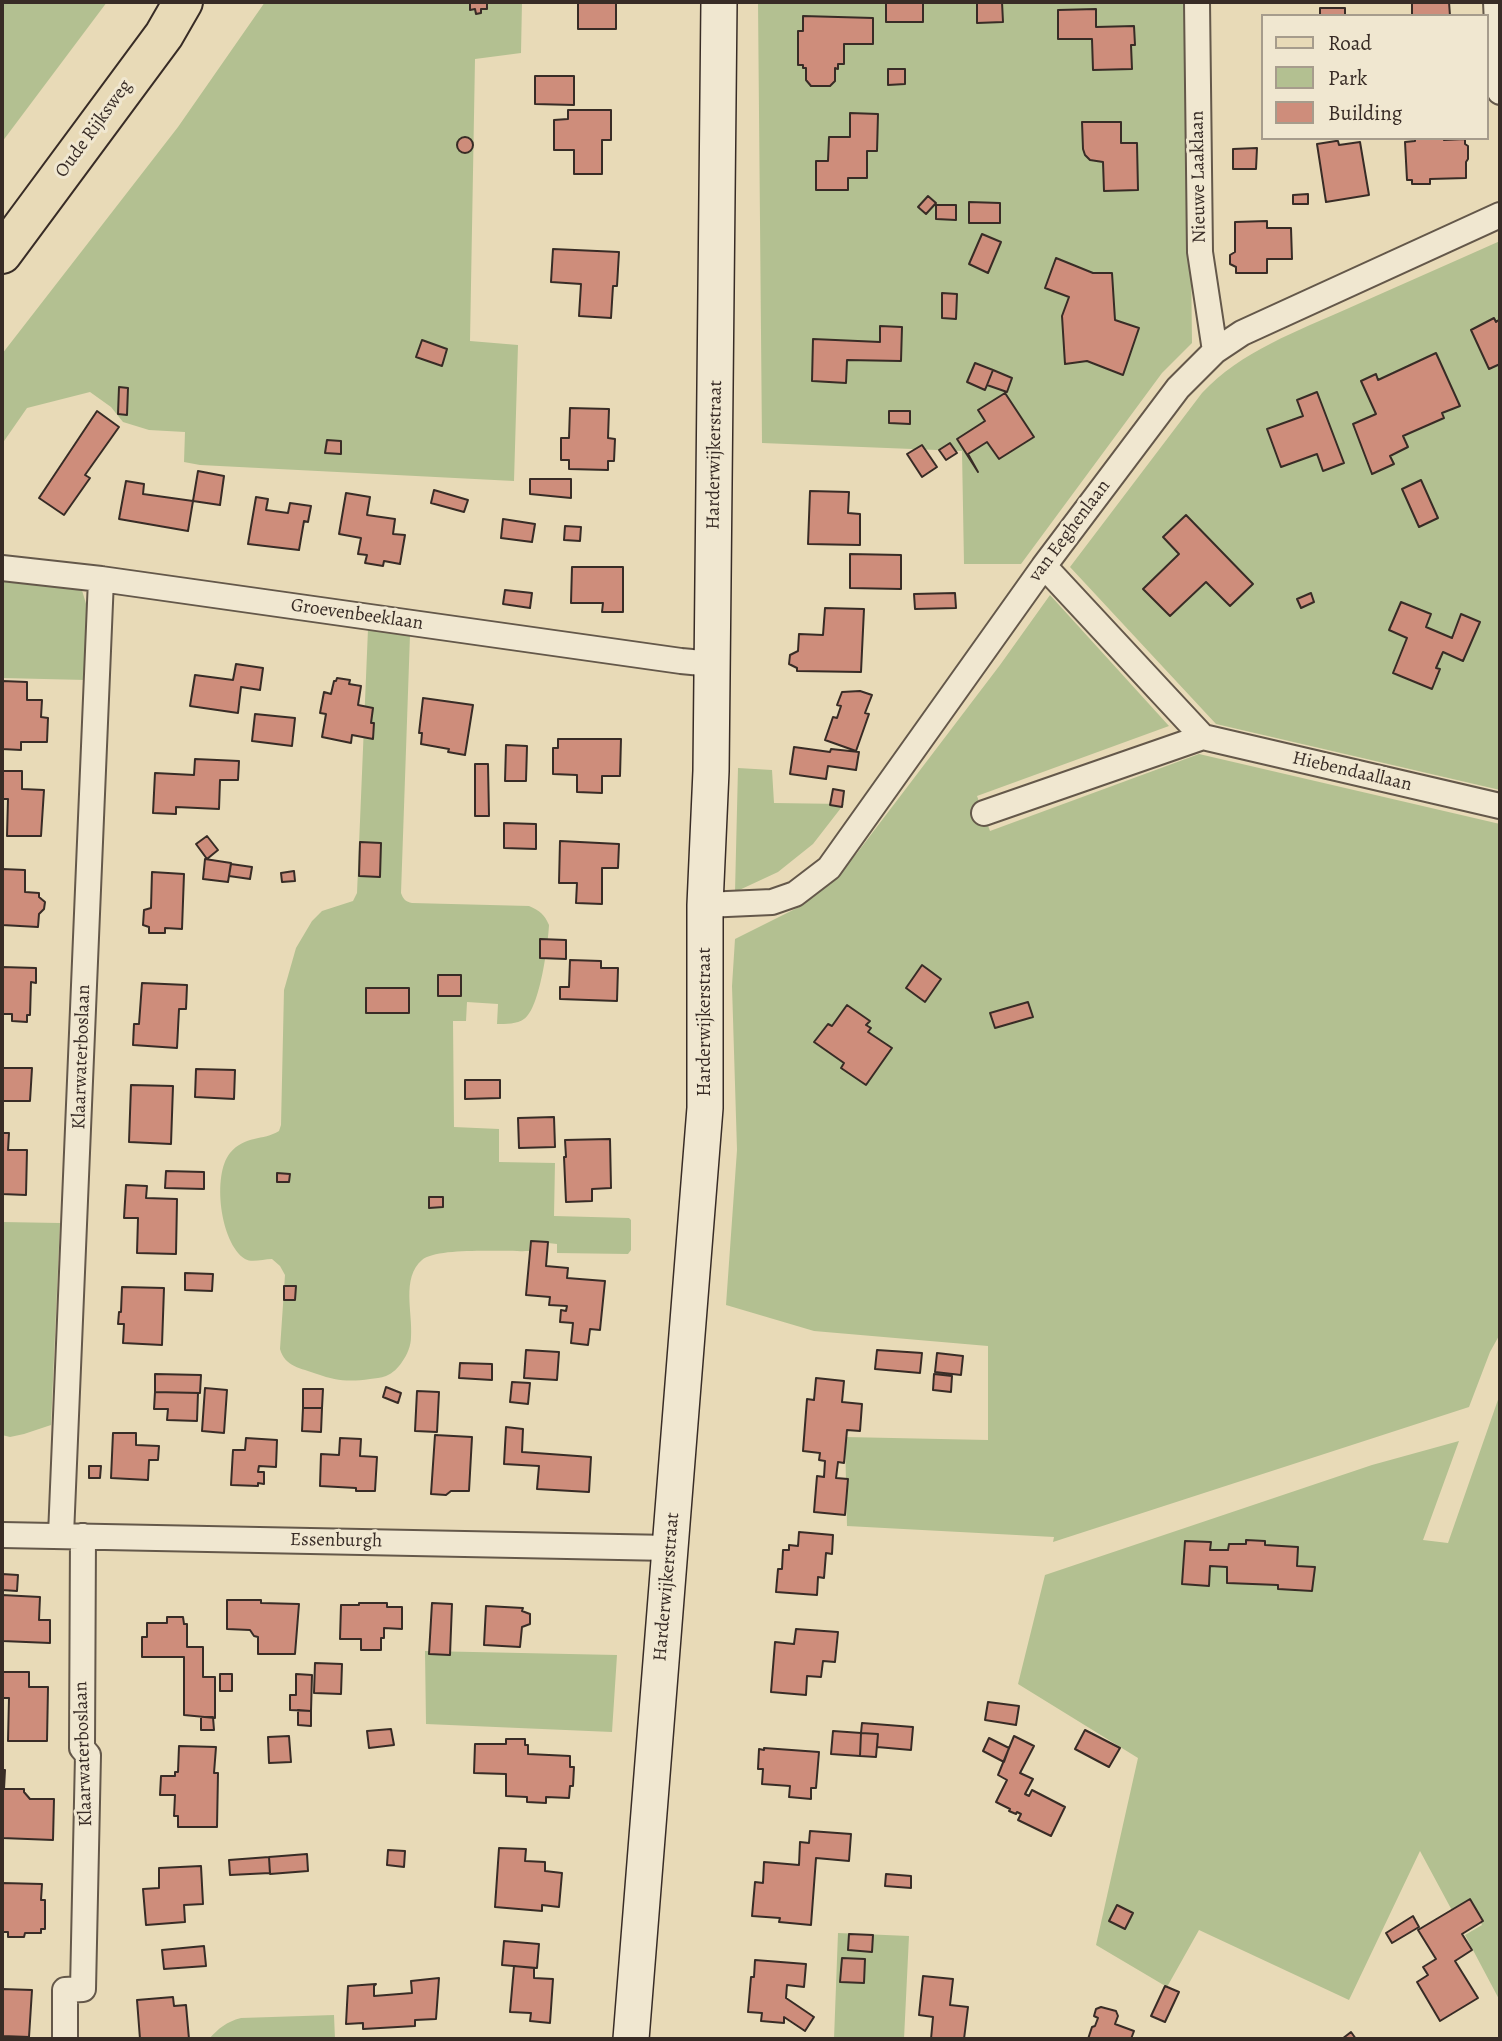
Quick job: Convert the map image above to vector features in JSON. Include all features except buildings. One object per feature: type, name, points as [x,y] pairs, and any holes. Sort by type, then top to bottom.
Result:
[{"type":"main road","name":"Oude Rijksweg","points":[[2,254],[163,35],[183,2]]},
{"type":"main road","name":"Harderwijkerstraat","points":[[631,2039],[705,1108],[705,905],[713,664],[719,2]]},
{"type":"street","name":"Nieuwe Laaklaan","points":[[1197,2],[1200,252],[1214,351]]},
{"type":"street","points":[[1496,2],[1500,92]]},
{"type":"street","name":"van Eeghenlaan","points":[[705,905],[772,902],[794,894],[829,868],[1044,566],[1178,388],[1214,351],[1242,332],[1500,215]]},
{"type":"street","points":[[984,813],[1203,737],[1044,566]]},
{"type":"street","name":"Groevenbeeklaan","points":[[2,568],[101,579],[713,664]]},
{"type":"street","name":"Klaarwaterboslaan","points":[[65,2039],[65,1990],[83,1989],[88,1755],[82,1748],[72,1536],[101,579]]},
{"type":"street","name":"Hiebendaallaan","points":[[1203,737],[1500,806]]},
{"type":"street","name":"Essenburgh","points":[[2,1535],[670,1548]]},
{"type":"green space","points":[[2,2],[107,2],[2,142]]},
{"type":"green space","points":[[265,2],[522,2],[521,53],[475,59],[470,341],[518,345],[514,481],[184,462],[185,432],[149,430],[123,422],[111,407],[90,392],[27,408],[2,444],[2,354],[178,127]]},
{"type":"green space","points":[[758,2],[1188,2],[1192,343],[1162,373],[1021,564],[964,564],[962,451],[762,443]]},
{"type":"green space","points":[[1500,241],[1500,790],[1216,724],[1070,567],[1202,393],[1234,365],[1290,334]]},
{"type":"green space","points":[[2,579],[81,587],[87,607],[86,680],[2,678]]},
{"type":"green space","points":[[1050,595],[1169,726],[977,796],[990,831],[1199,754],[1500,824],[1500,1334],[1490,1352],[1469,1407],[1053,1542],[1054,1537],[847,1526],[845,1437],[988,1440],[988,1346],[814,1331],[726,1305],[737,1150],[732,986],[735,939],[799,907],[829,884],[857,853]]},
{"type":"green space","points":[[368,629],[410,635],[401,893],[403,897],[412,903],[529,906],[541,913],[549,925],[539,990],[530,1013],[524,1019],[515,1023],[497,1024],[498,1004],[467,1002],[466,1021],[453,1021],[454,1127],[499,1129],[499,1162],[555,1163],[554,1216],[629,1218],[631,1250],[628,1254],[557,1253],[557,1244],[530,1241],[529,1251],[473,1251],[430,1256],[422,1260],[412,1276],[409,1296],[411,1340],[404,1359],[386,1376],[349,1381],[300,1368],[282,1355],[280,1349],[285,1275],[272,1259],[248,1260],[236,1251],[225,1224],[220,1192],[224,1163],[230,1153],[242,1143],[279,1131],[281,1125],[284,990],[296,948],[312,921],[322,911],[353,901],[357,893]]},
{"type":"green space","points":[[738,768],[772,770],[774,803],[844,804],[813,844],[778,872],[735,892]]},
{"type":"green space","points":[[2,1222],[60,1223],[51,1425],[10,1437],[2,1435]]},
{"type":"green space","points":[[1500,1394],[1500,2001],[1465,1935],[1482,1925],[1472,1907],[1455,1916],[1420,1851],[1349,2000],[1199,1930],[1167,1987],[1096,1945],[1138,1758],[1018,1684],[1045,1575],[1372,1465],[1459,1441],[1423,1540],[1448,1543]]},
{"type":"green space","points":[[425,1651],[617,1655],[612,1732],[426,1724]]},
{"type":"green space","points":[[838,1933],[909,1936],[904,2039],[834,2039]]},
{"type":"green space","points":[[334,2015],[335,2039],[209,2039],[223,2026],[241,2018]]}]
